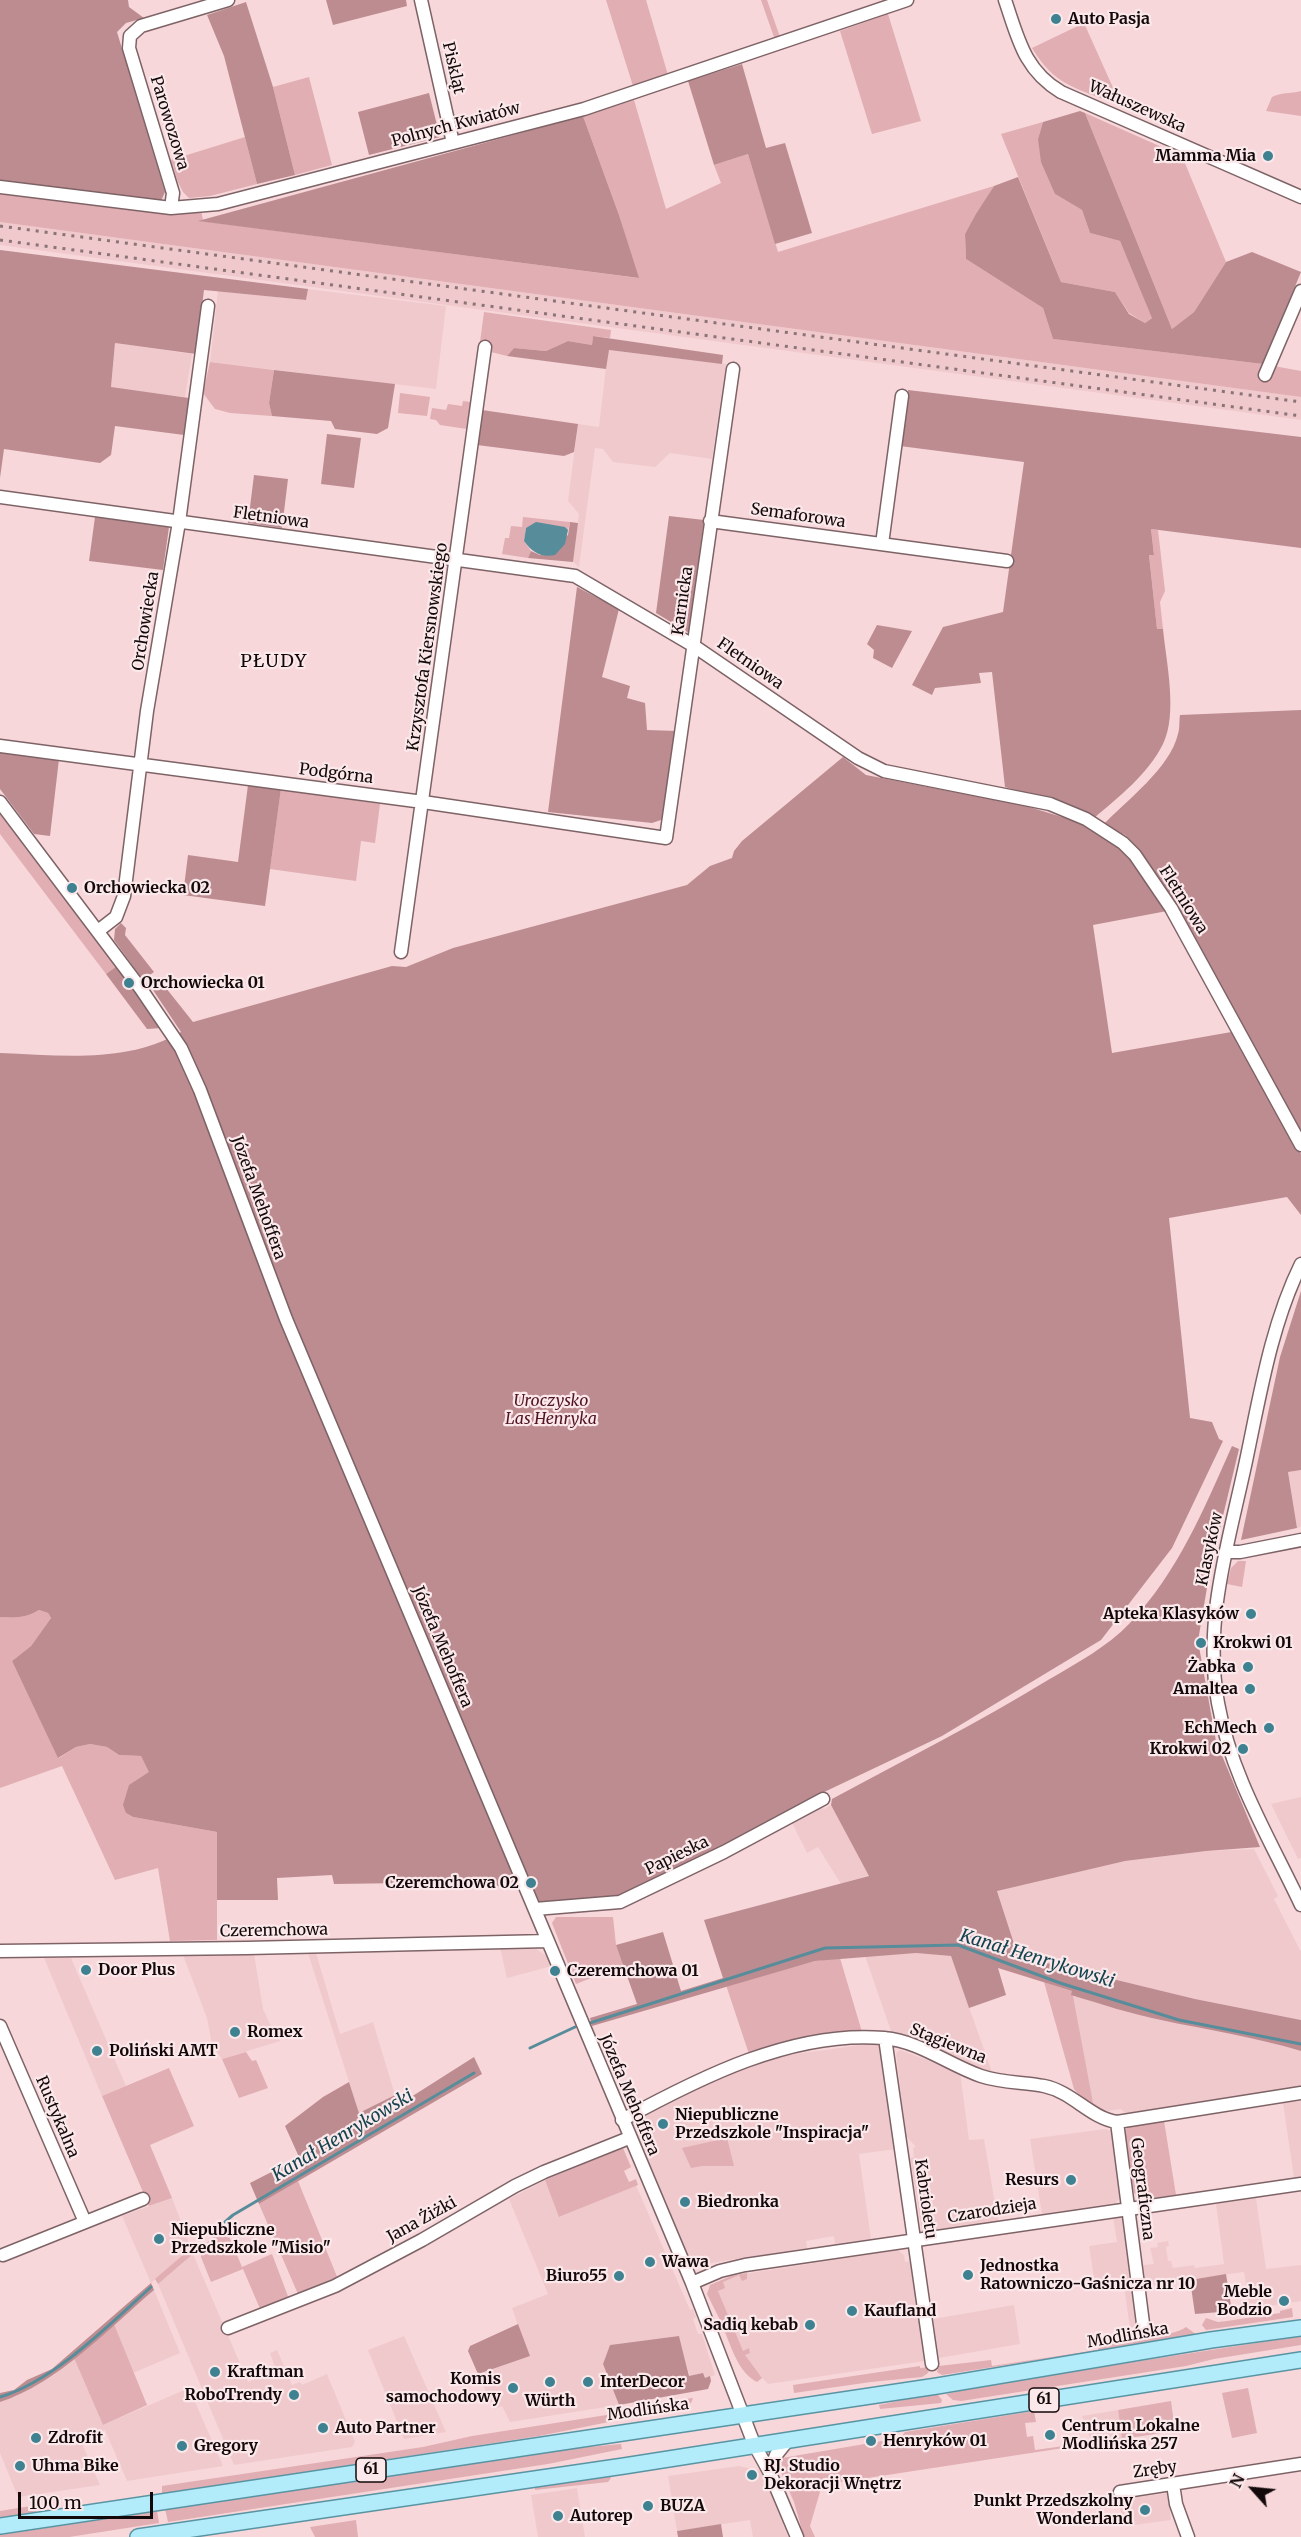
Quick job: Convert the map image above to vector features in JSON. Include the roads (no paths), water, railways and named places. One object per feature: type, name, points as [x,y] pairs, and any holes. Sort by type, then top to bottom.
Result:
[{"type":"main road","name":"Modlińska","points":[[0,2526],[937,2386],[1211,2340],[1301,2328]]},
{"type":"main road","name":"61","points":[[138,2537],[624,2466],[1301,2360]]},
{"type":"street","name":"Parowozowa","points":[[171,208],[172,193],[129,48],[130,36],[141,26],[228,0]]},
{"type":"street","name":"Piskląt","points":[[422,0],[453,143]]},
{"type":"street","name":"Polnych Kwiatów","points":[[0,187],[171,208],[218,204],[584,109],[907,0]]},
{"type":"street","name":"Wałuszewska","points":[[1005,0],[1030,65],[1046,83],[1061,92],[1301,197]]},
{"type":"street","points":[[1265,375],[1301,291]]},
{"type":"street","name":"Orchowiecka","points":[[98,931],[116,917],[121,908],[130,856],[140,765],[179,522],[208,306]]},
{"type":"street","name":"Krzysztofa Kiersnowskiego","points":[[401,952],[484,347]]},
{"type":"street","name":"Karnicka","points":[[666,838],[733,369]]},
{"type":"street","points":[[882,544],[902,396]]},
{"type":"street","name":"Fletniowa","points":[[0,497],[575,576],[693,646],[848,752],[884,771],[1050,804],[1086,819],[1113,835],[1135,855],[1171,908],[1301,1145]]},
{"type":"street","name":"Semaforowa","points":[[710,521],[1007,561]]},
{"type":"street","name":"Podgórna","points":[[0,746],[423,802],[666,838]]},
{"type":"street","name":"Józefa Mehoffera","points":[[0,802],[170,1030],[200,1090],[286,1319],[692,2283],[754,2444],[770,2473],[796,2537]]},
{"type":"street","name":"Klasyków","points":[[1301,1264],[1280,1316],[1259,1399],[1220,1575],[1213,1629],[1218,1703],[1232,1756],[1248,1798],[1301,1905]]},
{"type":"street","points":[[1226,1552],[1240,1552],[1301,1540]]},
{"type":"street","name":"Papieska","points":[[535,1909],[620,1902],[714,1857],[823,1799]]},
{"type":"street","name":"Czeremchowa","points":[[0,1951],[548,1941]]},
{"type":"street","name":"Rustykalna","points":[[0,2026],[85,2222]]},
{"type":"street","name":"Stągiewna","points":[[622,2120],[709,2075],[765,2055],[837,2039],[885,2038],[935,2054],[953,2065],[983,2077],[1046,2086],[1062,2092],[1102,2118],[1117,2122]]},
{"type":"street","name":"Kabrioletu","points":[[885,2038],[932,2364]]},
{"type":"street","points":[[1117,2122],[1301,2093]]},
{"type":"street","name":"Geograficzna","points":[[1117,2122],[1144,2331]]},
{"type":"street","name":"Jana Żiżki","points":[[228,2328],[335,2286],[422,2240],[515,2186],[629,2138]]},
{"type":"street","name":"Czarodzieja","points":[[692,2283],[720,2271],[745,2265],[1301,2184]]},
{"type":"street","points":[[3,2255],[143,2199]]},
{"type":"street","points":[[770,2473],[776,2455],[788,2440]]},
{"type":"street","name":"Zręby","points":[[1120,2492],[1301,2464]]},
{"type":"street","points":[[1173,2484],[1176,2504],[1188,2537]]},
{"type":"water","points":[[536,522],[565,527],[568,530],[565,544],[555,555],[545,556],[537,553],[524,541],[526,528]]},
{"type":"waterway","name":"Kanał Henrykowski","points":[[590,2023],[825,1948],[958,1945],[1060,1983],[1179,2020],[1301,2044]]},
{"type":"waterway","name":"Kanał Henrykowski","points":[[530,2048],[575,2027]]},
{"type":"waterway","name":"Kanał Henrykowski","points":[[225,2222],[233,2215],[474,2073]]},
{"type":"waterway","name":"Kanał Henrykowski","points":[[0,2397],[20,2389],[60,2365],[99,2334],[151,2287]]},
{"type":"railway","points":[[0,226],[1301,402]]},
{"type":"railway","points":[[0,240],[1301,416]]},
{"type":"place","name":"Auto Pasja","points":[[1056,19]]},
{"type":"place","name":"Mamma Mia","points":[[1268,156]]},
{"type":"place","name":"Orchowiecka 02","points":[[72,888]]},
{"type":"place","name":"Orchowiecka 01","points":[[129,983]]},
{"type":"place","name":"Apteka Klasyków","points":[[1251,1614]]},
{"type":"place","name":"Krokwi 01","points":[[1201,1643]]},
{"type":"place","name":"Żabka","points":[[1248,1667]]},
{"type":"place","name":"Amaltea","points":[[1250,1689]]},
{"type":"place","name":"EchMech","points":[[1269,1728]]},
{"type":"place","name":"Krokwi 02","points":[[1243,1749]]},
{"type":"place","name":"Czeremchowa 02","points":[[531,1883]]},
{"type":"place","name":"Door Plus","points":[[86,1970]]},
{"type":"place","name":"Czeremchowa 01","points":[[555,1971]]},
{"type":"place","name":"Romex","points":[[235,2032]]},
{"type":"place","name":"Poliński AMT","points":[[97,2051]]},
{"type":"place","name":"Niepubliczne Przedszkole \"Inspiracja\"","points":[[663,2124]]},
{"type":"place","name":"Resurs","points":[[1071,2180]]},
{"type":"place","name":"Biedronka","points":[[685,2202]]},
{"type":"place","name":"Niepubliczne Przedszkole \"Misio\"","points":[[159,2239]]},
{"type":"place","name":"Wawa","points":[[650,2262]]},
{"type":"place","name":"Jednostka Ratowniczo-Gaśnicza nr 10","points":[[968,2275]]},
{"type":"place","name":"Biuro55","points":[[619,2276]]},
{"type":"place","name":"Meble Bodzio","points":[[1284,2301]]},
{"type":"place","name":"Kaufland","points":[[852,2311]]},
{"type":"place","name":"Sadiq kebab","points":[[810,2325]]},
{"type":"place","name":"Kraftman","points":[[215,2372]]},
{"type":"place","name":"Würth","points":[[550,2382]]},
{"type":"place","name":"InterDecor","points":[[588,2382]]},
{"type":"place","name":"Komis samochodowy","points":[[513,2388]]},
{"type":"place","name":"RoboTrendy","points":[[294,2395]]},
{"type":"place","name":"Auto Partner","points":[[323,2428]]},
{"type":"place","name":"Centrum Lokalne Modlińska 257","points":[[1050,2435]]},
{"type":"place","name":"Zdrofit","points":[[36,2438]]},
{"type":"place","name":"Henryków 01","points":[[871,2441]]},
{"type":"place","name":"Gregory","points":[[182,2446]]},
{"type":"place","name":"Uhma Bike","points":[[20,2466]]},
{"type":"place","name":"RJ. Studio Dekoracji Wnętrz","points":[[752,2475]]},
{"type":"place","name":"BUZA","points":[[648,2506]]},
{"type":"place","name":"Punkt Przedszkolny Wonderland","points":[[1145,2510]]},
{"type":"place","name":"Autorep","points":[[558,2516]]},
{"type":"district","name":"PŁUDY","points":[[274,662]]},
{"type":"park label","name":"Uroczysko Las Henryka","points":[[551,1410]]}]
